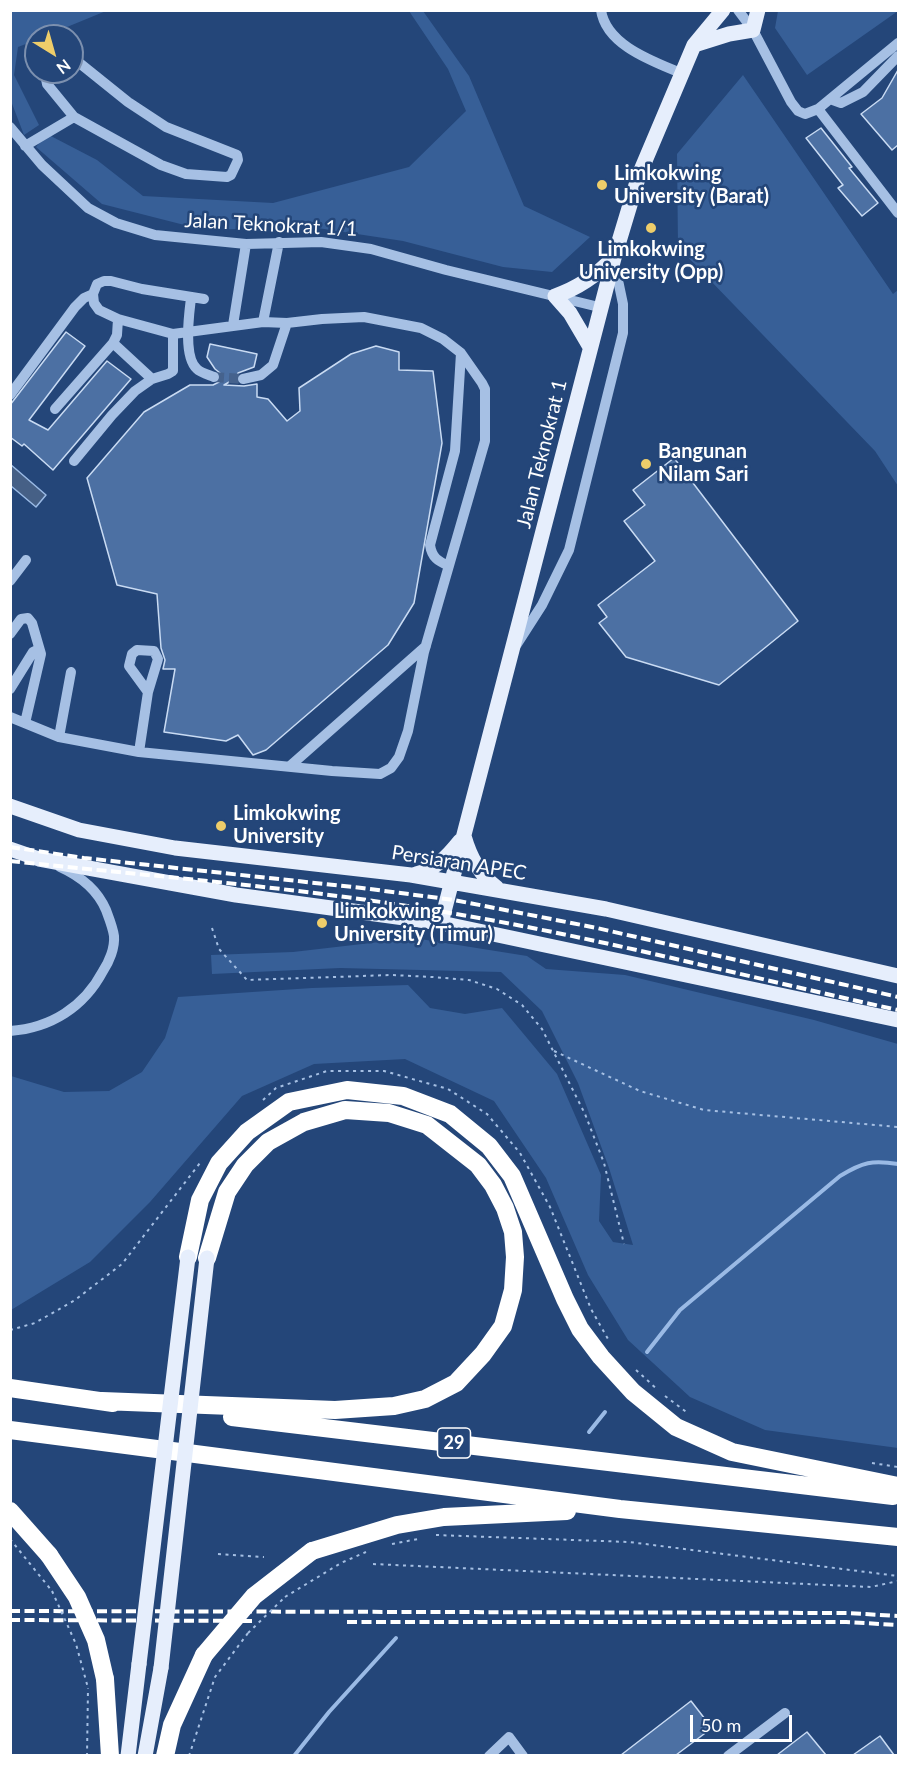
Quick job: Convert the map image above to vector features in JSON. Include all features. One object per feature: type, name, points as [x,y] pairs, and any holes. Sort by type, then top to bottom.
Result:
[{"type":"highway","points":[[188,1257],[200,1200],[219,1162],[247,1132],[290,1102],[347,1090],[403,1096],[450,1114],[489,1146],[512,1176],[560,1289],[580,1329],[601,1357],[633,1392],[676,1426],[732,1452],[898,1486]]},
{"type":"highway","points":[[102,1401],[335,1410],[394,1406],[425,1400],[456,1383],[483,1354],[503,1326],[513,1290],[515,1257],[513,1232],[505,1208],[493,1185],[478,1165],[427,1125],[388,1113],[345,1110],[304,1122],[268,1142],[246,1165],[227,1192],[207,1258]]},
{"type":"highway","name":"29","points":[[10,1389],[898,1497]]},
{"type":"highway","name":"29","points":[[10,1430],[620,1509],[898,1537]]},
{"type":"highway","points":[[165,1755],[172,1725],[204,1655],[254,1596],[312,1551],[397,1525],[444,1517],[620,1509]]},
{"type":"highway","points":[[10,1511],[49,1555],[77,1597],[96,1640],[105,1679],[110,1755]]},
{"type":"main road","name":"Jalan Teknokrat 1","points":[[441,923],[513,651],[599,307],[639,175],[694,45],[723,10]]},
{"type":"main road","points":[[694,45],[729,34],[753,30],[758,10]]},
{"type":"main road","points":[[590,347],[575,321],[555,296],[582,285],[614,258]]},
{"type":"main road","name":"Persiaran APEC","points":[[10,806],[78,830],[175,848],[411,875],[606,909],[898,976]]},
{"type":"main road","points":[[411,875],[436,866],[449,855],[464,836]]},
{"type":"main road","points":[[464,836],[468,851],[477,866],[486,879],[501,890]]},
{"type":"main road","points":[[10,849],[39,859],[236,895],[441,923],[898,1020]]},
{"type":"main road","points":[[128,1755],[188,1257]]},
{"type":"main road","points":[[145,1755],[160,1668],[207,1258]]},
{"type":"street","points":[[601,10],[612,33],[634,54],[683,74]]},
{"type":"street","points":[[738,10],[753,30],[791,102],[798,111],[805,114],[818,109],[898,43]]},
{"type":"street","points":[[830,99],[841,103],[863,92],[898,56]]},
{"type":"street","points":[[47,84],[74,117],[161,165],[186,174],[230,177],[238,160],[237,155],[166,127],[128,102],[84,67]]},
{"type":"street","points":[[818,109],[898,213]]},
{"type":"street","points":[[25,146],[74,117]]},
{"type":"street","name":"Jalan Teknokrat 1/1","points":[[10,127],[25,146],[88,208],[116,223],[155,235],[246,244],[321,242],[371,249],[446,270],[599,307]]},
{"type":"street","points":[[263,322],[279,242]]},
{"type":"street","points":[[233,325],[246,244]]},
{"type":"street","points":[[513,651],[542,605],[569,550],[623,333],[623,304],[614,258]]},
{"type":"street","points":[[10,717],[59,737],[139,752],[380,774],[391,768],[399,757],[408,731],[426,645],[486,434],[485,389],[461,352],[443,339],[421,328],[364,317],[287,323],[263,322],[173,334],[118,318],[96,308],[93,294],[97,284],[111,281],[204,299]]},
{"type":"street","points":[[10,395],[75,307],[84,298],[93,294]]},
{"type":"street","points":[[191,298],[187,333],[193,364],[197,370],[214,377]]},
{"type":"street","points":[[55,410],[113,343],[117,335],[118,318]]},
{"type":"street","points":[[243,379],[261,375],[273,365],[287,323]]},
{"type":"street","points":[[74,461],[135,391],[152,379],[172,371],[173,334]]},
{"type":"street","points":[[113,343],[152,379]]},
{"type":"street","points":[[449,566],[437,560],[432,554],[430,545],[455,451],[461,352]]},
{"type":"street","points":[[10,581],[26,560]]},
{"type":"street","points":[[10,634],[21,619],[28,618],[32,623],[41,654],[25,723]]},
{"type":"street","points":[[290,766],[426,645]]},
{"type":"street","points":[[10,689],[33,652],[39,650]]},
{"type":"street","points":[[59,737],[71,672]]},
{"type":"street","points":[[139,752],[148,692]]},
{"type":"street","points":[[10,1032],[47,1023],[67,1013],[81,1002],[98,981],[109,961],[114,938],[110,918],[102,900],[89,885],[73,873],[39,859]]},
{"type":"street","points":[[728,1755],[785,1713]]},
{"type":"street","points":[[489,1755],[509,1737],[523,1755]]},
{"type":"path","points":[[212,928],[219,949],[247,980],[392,975],[469,980],[497,989],[522,1005],[542,1029],[585,1114],[604,1163],[624,1244]]},
{"type":"path","points":[[553,1050],[640,1091],[704,1110],[898,1127]]},
{"type":"path","points":[[260,1102],[276,1088],[327,1071],[384,1071],[448,1089],[487,1114],[520,1153],[550,1207],[591,1310],[611,1343]]},
{"type":"path","points":[[10,1330],[35,1323],[75,1300],[122,1264],[206,1155]]},
{"type":"path","points":[[634,1368],[692,1417]]},
{"type":"path","points":[[871,1463],[898,1467]]},
{"type":"path","points":[[434,1535],[629,1542],[898,1576]]},
{"type":"path","points":[[390,1545],[423,1538]]},
{"type":"path","points":[[10,1539],[52,1591],[76,1644],[88,1688],[87,1755]]},
{"type":"path","points":[[189,1755],[215,1677],[248,1633],[285,1597],[341,1563],[370,1551]]},
{"type":"path","points":[[218,1554],[264,1557]]},
{"type":"path","points":[[373,1564],[871,1587],[898,1581]]},
{"type":"shaded area","points":[[11,10],[106,11],[74,24],[24,24],[24,45],[18,47],[14,75],[39,125],[24,135],[11,101]]},
{"type":"shaded area","points":[[898,10],[807,75],[775,28],[778,11]]},
{"type":"shaded area","points":[[409,11],[423,11],[469,76],[524,206],[590,237],[552,272],[503,267],[403,241],[311,227],[204,230],[102,204],[36,147],[47,134],[97,160],[143,196],[273,203],[409,167],[466,111],[448,69]]},
{"type":"shaded area","points":[[743,75],[893,294],[898,290],[898,486],[875,451],[678,247],[677,154]]},
{"type":"shaded area","points":[[10,464],[46,495],[36,507],[11,486]]},
{"type":"shaded area","points":[[414,938],[527,956],[546,969],[625,975],[814,1020],[898,1044],[898,1448],[765,1430],[690,1397],[628,1340],[588,1275],[546,1178],[494,1101],[405,1059],[314,1064],[242,1096],[150,1202],[90,1262],[11,1310],[11,1076],[64,1092],[109,1091],[142,1072],[165,1038],[178,997],[312,988],[408,985],[430,1008],[465,1014],[502,1008],[557,1074],[601,1175],[599,1221],[613,1242],[633,1245],[609,1168],[578,1083],[542,1011],[501,972],[340,968],[212,974],[211,955],[293,952]]},
{"type":"building","points":[[898,70],[898,145],[892,150],[861,114],[882,98]]},
{"type":"building","points":[[821,128],[852,167],[849,168],[878,203],[862,216],[838,188],[843,185],[806,138]]},
{"type":"building","points":[[66,332],[85,346],[29,420],[48,430],[107,361],[131,379],[53,470],[24,444],[22,446],[10,437],[10,405]]},
{"type":"building","points":[[210,344],[257,354],[254,367],[238,373],[236,378],[224,385],[257,384],[257,397],[268,399],[287,421],[300,411],[299,388],[351,354],[376,346],[399,352],[399,370],[433,371],[442,443],[414,603],[388,645],[266,750],[253,755],[238,735],[226,741],[164,732],[175,669],[163,669],[165,660],[161,648],[157,594],[117,585],[87,478],[144,412],[190,385],[213,385],[219,382],[220,373],[207,357]]},
{"type":"building","points":[[674,458],[798,621],[719,685],[626,657],[599,623],[607,617],[598,605],[655,561],[624,521],[645,505],[633,490]]},
{"type":"building","points":[[691,1701],[712,1728],[676,1755],[621,1755]]},
{"type":"building","points":[[807,1732],[826,1755],[777,1755]]},
{"type":"building","points":[[880,1736],[894,1755],[853,1755]]},
{"type":"waterway","points":[[647,1352],[680,1310],[840,1176],[868,1163],[898,1164]]},
{"type":"waterway","points":[[589,1432],[605,1412]]},
{"type":"waterway","points":[[294,1756],[329,1712],[396,1638]]},
{"type":"tunnel","points":[[214,377],[243,379]]},
{"type":"railway","points":[[10,847],[84,858],[454,900],[597,928],[898,997]]},
{"type":"railway","points":[[10,861],[290,890],[456,914],[623,947],[898,1010]]},
{"type":"railway","points":[[10,1611],[847,1613],[898,1616]]},
{"type":"railway","points":[[10,1620],[254,1621]]},
{"type":"railway","points":[[347,1622],[846,1622],[898,1625]]},
{"type":"place","name":"Limkokwing University (Barat)","points":[[602,185]]},
{"type":"place","name":"Limkokwing University (Opp)","points":[[651,228]]},
{"type":"place","name":"Bangunan Nilam Sari","points":[[646,464]]},
{"type":"place","name":"Limkokwing University","points":[[221,826]]},
{"type":"place","name":"Limkokwing University (Timur)","points":[[322,923]]}]
